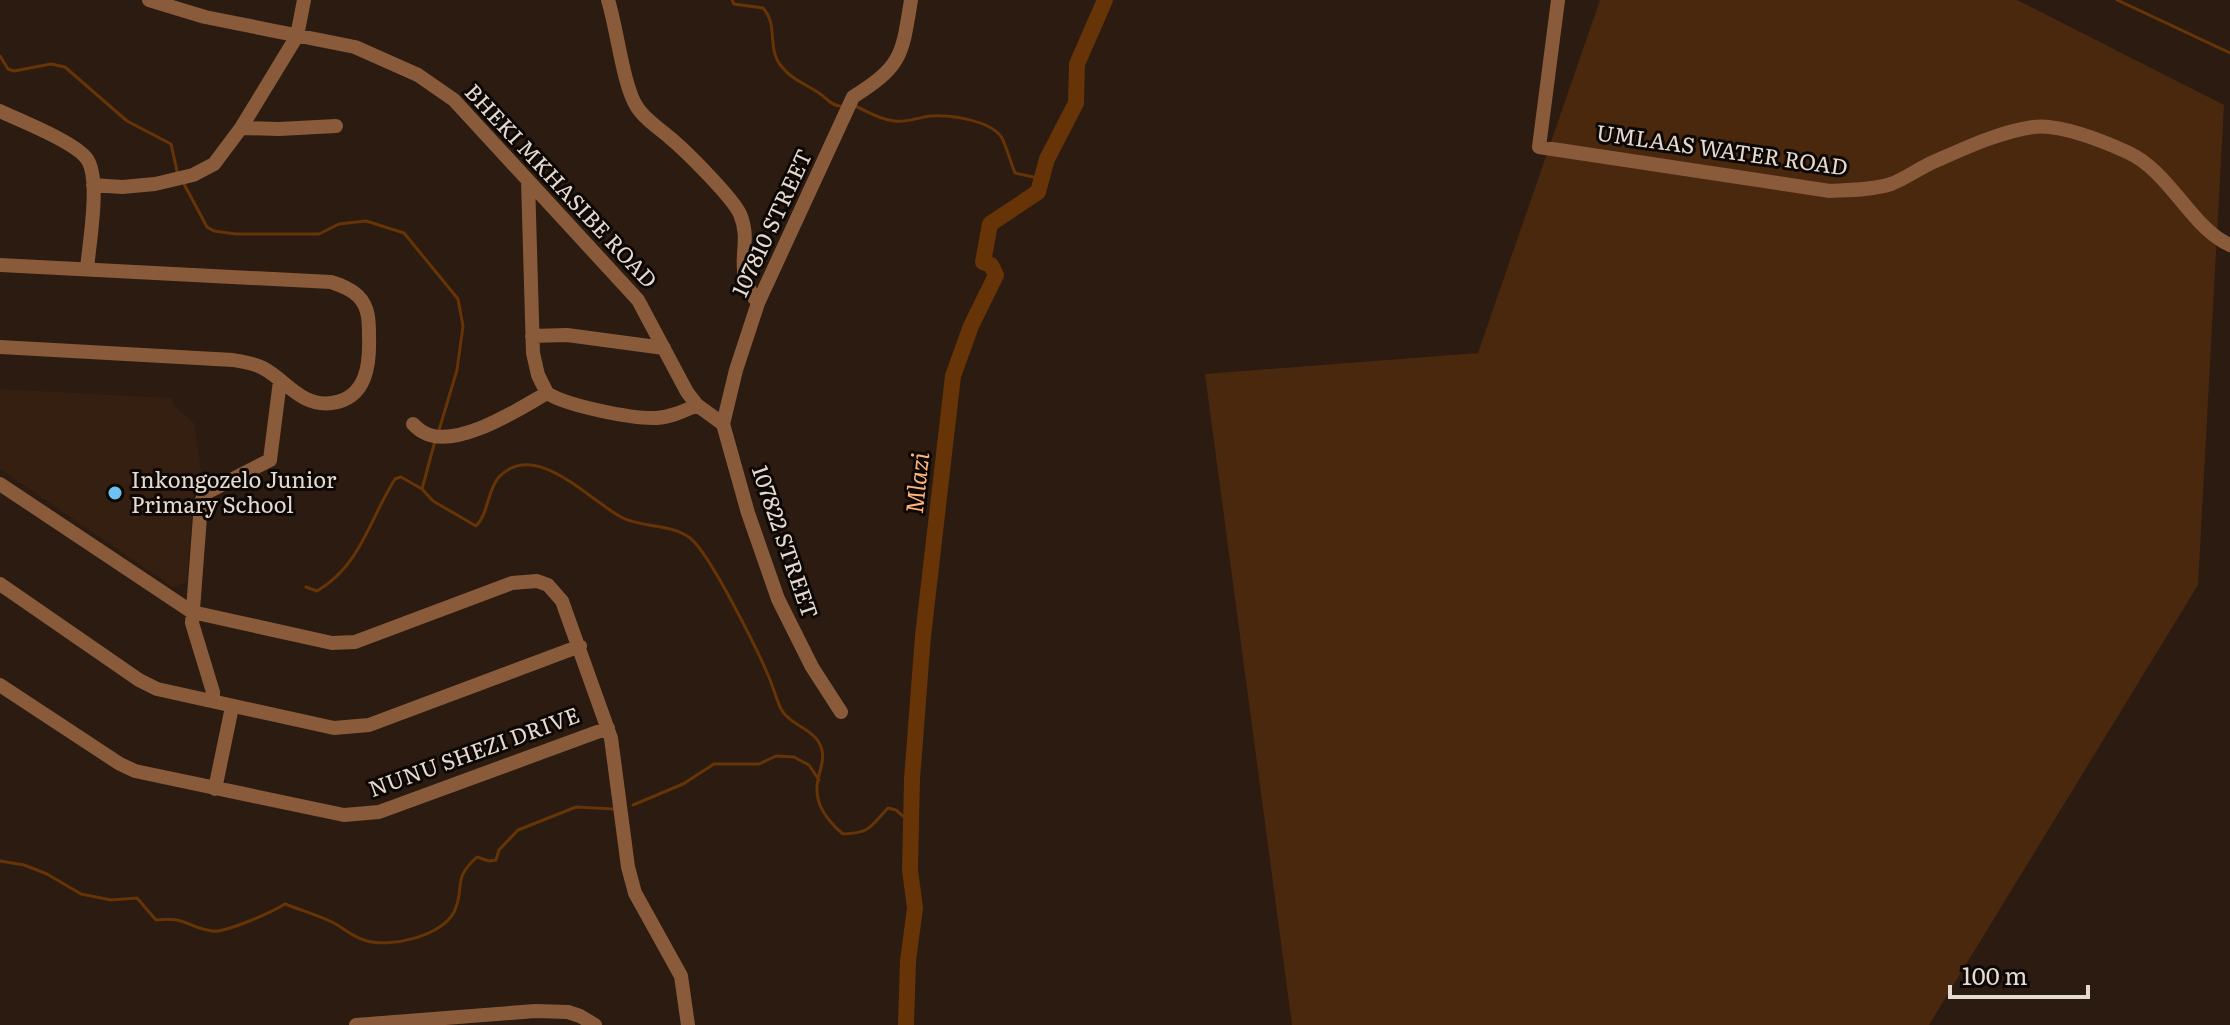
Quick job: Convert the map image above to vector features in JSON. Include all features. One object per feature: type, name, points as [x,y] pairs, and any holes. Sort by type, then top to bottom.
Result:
[{"type":"street","name":"BHEKI MKHASIBE ROAD","points":[[149,0],[205,17],[355,47],[435,84],[454,100],[638,300],[697,405]]},
{"type":"street","points":[[93,185],[138,187],[199,172],[214,164],[241,128],[297,36],[304,0]]},
{"type":"street","points":[[608,0],[629,88],[637,107],[687,153],[740,214],[744,235],[743,275],[758,303]]},
{"type":"street","name":"107810 STREET","points":[[723,424],[736,370],[758,303],[853,97],[882,78],[895,63],[902,47],[911,0]]},
{"type":"street","name":"UMLAAS WATER ROAD","points":[[1558,0],[1539,147],[1830,191],[1859,190],[1891,184],[1999,136],[2033,126],[2049,126],[2098,141],[2150,166],[2211,232],[2230,245]]},
{"type":"street","points":[[0,111],[75,147],[86,157],[92,168],[93,185],[87,269]]},
{"type":"street","points":[[241,128],[336,126]]},
{"type":"street","points":[[528,180],[532,336],[535,367],[547,393],[565,402],[647,418],[672,416],[697,405],[723,424]]},
{"type":"street","points":[[0,265],[331,282],[358,296],[369,318],[370,356],[367,375],[356,391],[342,400],[316,403],[298,396],[263,368],[233,360],[0,347]]},
{"type":"street","points":[[532,336],[581,336],[664,348]]},
{"type":"street","points":[[213,701],[192,612],[198,517],[204,494],[270,460],[280,381]]},
{"type":"street","points":[[418,429],[441,437],[459,435],[492,423],[547,393]]},
{"type":"street","name":"107822 STREET","points":[[723,424],[748,513],[778,599],[814,671],[841,712]]},
{"type":"street","points":[[0,484],[192,612],[343,645],[512,583],[537,581],[548,585],[562,601],[608,728],[618,780],[628,867],[635,893],[681,976],[688,1025]]},
{"type":"street","points":[[0,584],[139,680],[180,696],[334,728],[351,728],[401,714],[580,646]]},
{"type":"street","name":"NUNU SHEZI DRIVE","points":[[0,685],[127,768],[344,815],[368,813],[608,728]]},
{"type":"street","points":[[215,789],[232,707]]},
{"type":"street","points":[[356,1025],[535,1011],[568,1012],[595,1025]]},
{"type":"shaded area","points":[[1600,0],[2017,0],[2224,105],[2198,585],[1929,1025],[1292,1025],[1205,374],[1478,353]]},
{"type":"shaded area","name":"Inkongozelo Junior Primary School","points":[[0,389],[172,398],[173,405],[194,423],[202,475],[194,487],[187,582],[173,587],[0,469]]},
{"type":"waterway","points":[[732,0],[734,4],[763,8],[768,15],[775,53],[782,67],[795,79],[840,106]]},
{"type":"waterway","name":"Mlazi","points":[[906,1025],[908,961],[915,908],[910,870],[912,779],[923,636],[953,376],[971,326],[996,275],[991,265],[983,262],[990,224],[1038,192],[1047,159],[1076,103],[1077,64],[1105,0]]},
{"type":"waterway","points":[[2117,0],[2230,53]]},
{"type":"waterway","points":[[0,56],[8,69],[14,71],[51,64],[65,67],[127,121],[171,144],[177,171]]},
{"type":"waterway","points":[[853,105],[894,121],[939,116],[980,123],[1002,138],[1015,173],[1042,179]]},
{"type":"waterway","points":[[184,184],[207,227],[214,231],[319,234],[339,224],[366,221],[404,233],[458,299],[463,326],[457,370],[439,430]]},
{"type":"waterway","points":[[435,441],[422,489],[433,501],[476,526],[499,477],[513,467],[529,465],[562,476],[621,517],[673,530],[690,538],[709,562],[732,602],[770,679],[781,709],[814,737],[821,747],[823,759],[817,795],[829,820],[843,834],[859,832],[869,828],[888,808],[896,810],[912,824]]},
{"type":"waterway","points":[[306,587],[317,591],[344,568],[363,541],[395,479],[401,477],[422,489]]},
{"type":"waterway","points":[[633,805],[683,784],[714,764],[759,764],[776,756],[794,757],[809,765],[819,780]]},
{"type":"waterway","points":[[0,861],[24,865],[47,874],[81,894],[111,900],[137,898],[156,920],[181,921],[204,930],[219,931],[285,904],[332,922],[360,939],[387,943],[427,934],[448,920],[457,903],[461,878],[469,865],[477,857],[496,860],[499,850],[518,830],[576,807],[613,809]]},
{"type":"place","name":"Inkongozelo Junior Primary School","points":[[115,493]]}]
